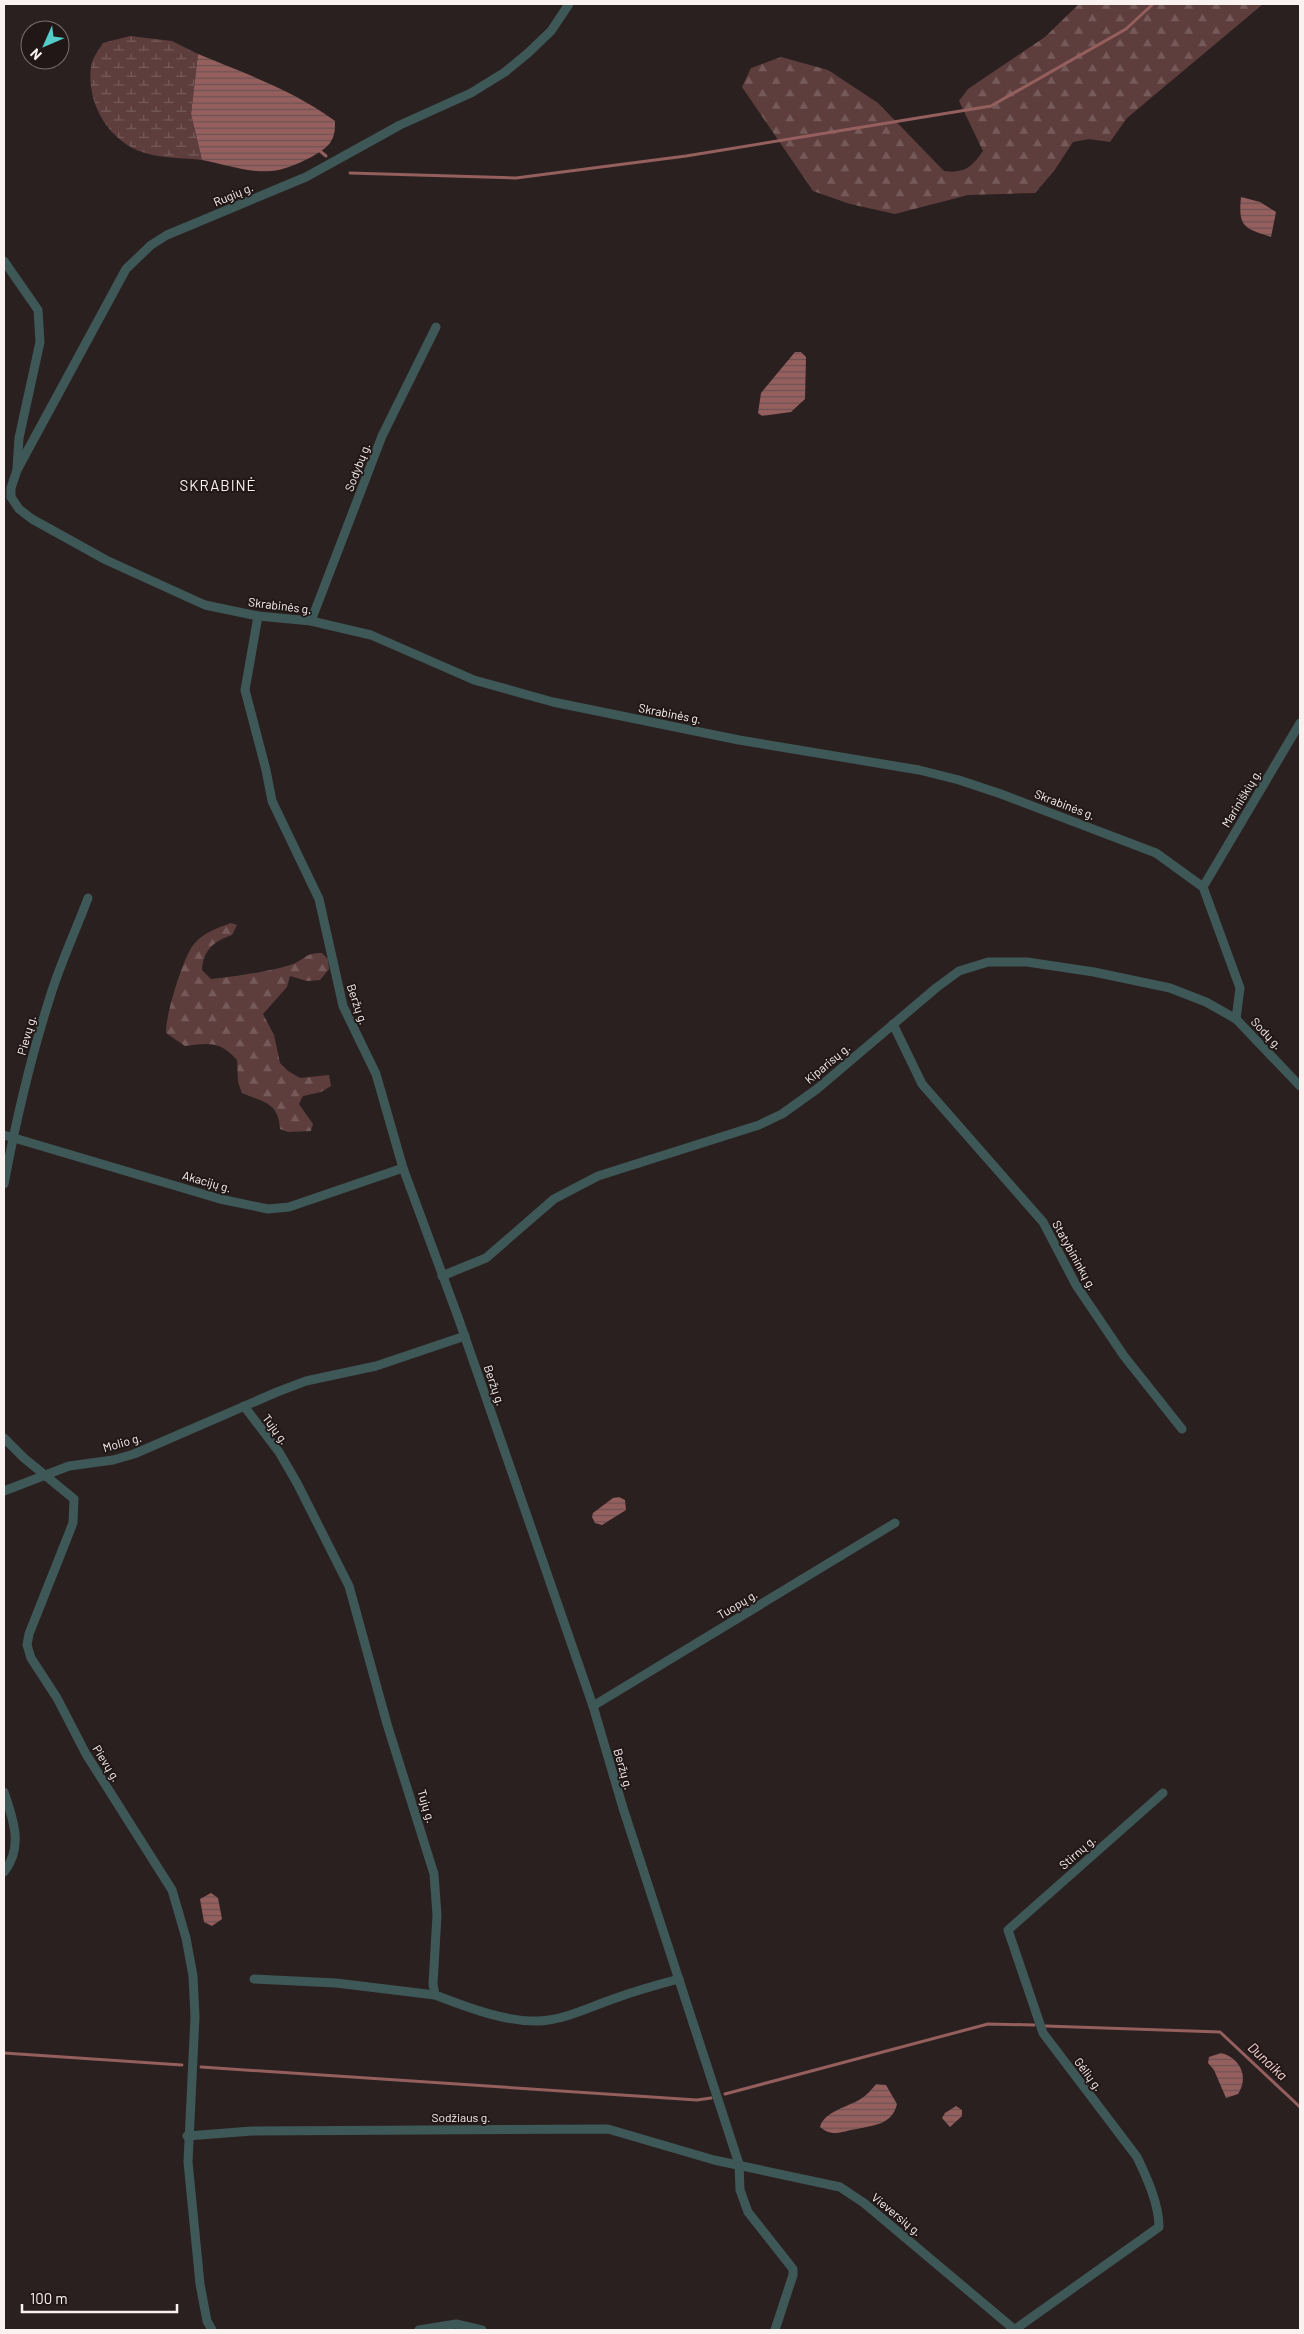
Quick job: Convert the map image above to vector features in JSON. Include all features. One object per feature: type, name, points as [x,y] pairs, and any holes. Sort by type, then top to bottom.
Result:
[{"type":"street","name":"Rugių g.","points":[[7,498],[17,470],[126,269],[151,245],[167,235],[306,177],[400,125],[471,93],[505,72],[528,53],[551,31],[569,4]]},
{"type":"street","points":[[4,261],[38,310],[41,327],[40,342],[18,438],[17,470]]},
{"type":"street","name":"Sodybų g.","points":[[311,621],[382,436],[436,327]]},
{"type":"street","name":"Skrabinės g.","points":[[7,498],[32,520],[128,571],[205,604],[258,616],[311,621],[371,636],[474,680],[553,702],[739,740],[919,770],[959,780],[1156,853],[1203,887]]},
{"type":"street","name":"Beržų g.","points":[[258,616],[246,690],[272,802],[319,899],[343,1006],[376,1074],[403,1168],[465,1336],[593,1706],[623,1808],[739,2164]]},
{"type":"street","name":"Mariniškių g.","points":[[1203,887],[1300,723]]},
{"type":"street","points":[[1203,887],[1240,988],[1236,1020]]},
{"type":"street","name":"Pievų g.","points":[[4,1184],[8,1136],[49,1001],[88,898]]},
{"type":"street","name":"Kiparisų g.","points":[[442,1276],[486,1258],[554,1200],[598,1176],[760,1125],[782,1114],[816,1089],[959,971],[988,962],[1027,962],[1094,972],[1170,988],[1206,1002],[1236,1020]]},
{"type":"street","name":"Sodų g.","points":[[1236,1020],[1300,1086]]},
{"type":"street","name":"Statybininkų g.","points":[[893,1024],[922,1084],[1043,1222],[1076,1285],[1124,1356],[1182,1429]]},
{"type":"street","name":"Akacijų g.","points":[[8,1136],[220,1199],[268,1209],[289,1207],[403,1168]]},
{"type":"street","name":"Molio g.","points":[[4,1492],[69,1466],[113,1460],[134,1454],[306,1381],[376,1366],[465,1336]]},
{"type":"street","name":"Tujų g.","points":[[244,1406],[279,1452],[297,1483],[349,1586],[387,1724],[434,1874],[438,1915],[433,1984],[435,1994]]},
{"type":"street","name":"Pievų g.","points":[[4,1438],[24,1458],[48,1475],[59,1488],[74,1499],[73,1523],[32,1622],[27,1645],[31,1658],[57,1698],[86,1754],[172,1890],[186,1938],[193,1976],[195,2016],[194,2058],[187,2136]]},
{"type":"street","name":"Tuopų g.","points":[[593,1706],[895,1523]]},
{"type":"street","points":[[4,1792],[15,1822],[16,1837],[12,1856],[4,1872]]},
{"type":"street","name":"Stirnų g.","points":[[1008,1930],[1163,1793]]},
{"type":"street","name":"Gėlių g.","points":[[1008,1930],[1043,2033],[1137,2157],[1159,2217],[1159,2227],[1014,2330]]},
{"type":"street","points":[[254,1980],[336,1984],[435,1994],[488,2013],[520,2020],[540,2021],[572,2014],[651,1985],[679,1979]]},
{"type":"street","name":"Sodžiaus g.","points":[[187,2136],[252,2130],[608,2129],[686,2152],[739,2164]]},
{"type":"street","points":[[187,2136],[200,2284],[207,2321],[212,2330]]},
{"type":"street","points":[[739,2164],[740,2190],[748,2212],[793,2269],[794,2275],[775,2330]]},
{"type":"street","name":"Vieversių g.","points":[[739,2164],[840,2187],[864,2203],[1014,2330]]},
{"type":"street","points":[[419,2330],[456,2324],[482,2330]]},
{"type":"green space","points":[[1079,4],[1263,4],[1127,118],[1110,142],[1089,139],[1073,142],[1054,171],[1035,193],[968,195],[895,214],[850,204],[813,191],[742,87],[751,68],[781,57],[828,70],[878,103],[944,171],[962,170],[971,165],[983,151],[959,101],[968,89],[1045,37]]},
{"type":"green space","points":[[130,36],[172,41],[198,54],[191,114],[202,160],[152,155],[132,148],[111,131],[103,120],[92,94],[91,66],[103,43]]},
{"type":"green space","points":[[231,923],[237,925],[232,935],[215,943],[205,957],[202,970],[211,979],[275,969],[298,962],[312,954],[322,953],[328,959],[329,969],[320,980],[307,981],[290,976],[287,987],[263,1014],[274,1035],[280,1063],[288,1071],[300,1078],[329,1075],[331,1086],[321,1092],[303,1096],[299,1104],[313,1124],[311,1131],[288,1132],[280,1129],[277,1113],[273,1108],[263,1101],[242,1093],[238,1082],[237,1060],[225,1049],[208,1044],[185,1046],[166,1033],[168,1014],[176,987],[185,961],[194,944],[206,934]]},
{"type":"shaded area","points":[[198,54],[269,83],[320,110],[335,121],[334,135],[330,143],[311,157],[277,170],[254,171],[202,160],[191,114]]},
{"type":"shaded area","points":[[1241,197],[1260,202],[1276,212],[1271,237],[1254,231],[1245,225],[1241,215]]},
{"type":"shaded area","points":[[795,352],[801,352],[806,357],[805,399],[791,412],[762,416],[758,413],[761,393]]},
{"type":"shaded area","points":[[619,1497],[625,1500],[626,1510],[602,1525],[595,1523],[592,1517],[593,1513],[613,1498]]},
{"type":"shaded area","points":[[211,1893],[218,1898],[222,1919],[212,1926],[204,1922],[200,1899]]},
{"type":"shaded area","points":[[1221,2053],[1234,2059],[1243,2075],[1243,2082],[1238,2094],[1226,2098],[1214,2070],[1208,2063],[1209,2057]]},
{"type":"shaded area","points":[[876,2084],[886,2085],[897,2104],[895,2111],[887,2120],[876,2125],[838,2133],[829,2132],[820,2127],[826,2117],[862,2098]]},
{"type":"shaded area","points":[[956,2106],[962,2110],[962,2116],[950,2127],[942,2118],[945,2113]]},
{"type":"waterway","points":[[350,173],[516,178],[686,156],[991,106],[1126,29],[1153,4]]},
{"type":"waterway","points":[[320,151],[326,156]]},
{"type":"waterway","points":[[725,2094],[988,2024],[1034,2025]]},
{"type":"waterway","name":"Dunaika","points":[[1046,2026],[1220,2032],[1300,2107]]},
{"type":"waterway","points":[[4,2053],[182,2065]]},
{"type":"waterway","points":[[201,2067],[697,2100],[711,2098]]},
{"type":"district","name":"SKRABINĖ","points":[[218,485]]}]
